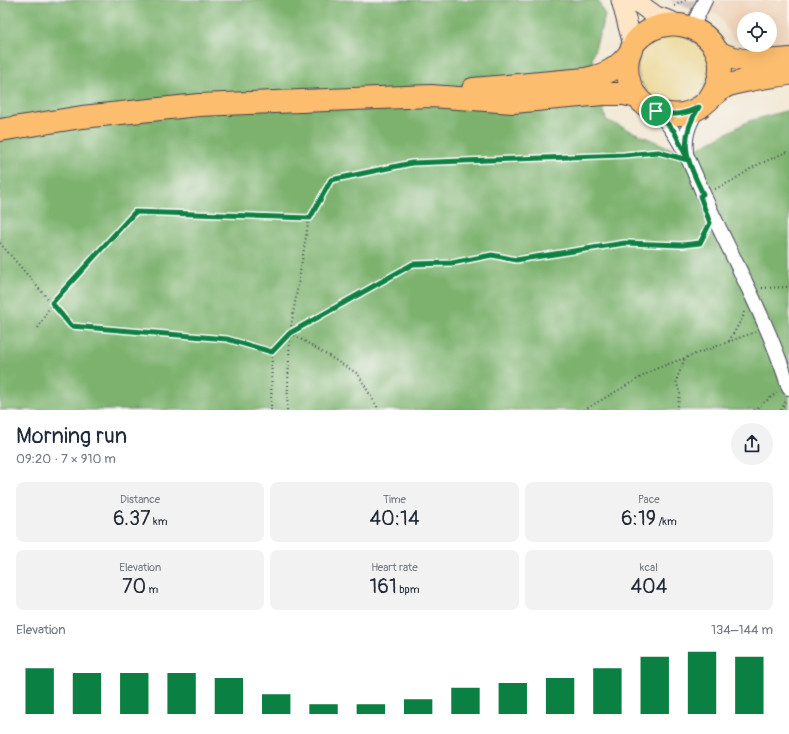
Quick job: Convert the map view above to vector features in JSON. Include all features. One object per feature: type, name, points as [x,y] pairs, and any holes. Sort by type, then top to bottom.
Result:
[{"type":"main road","points":[[621,0],[631,33],[628,76],[637,97],[645,105],[656,111],[667,114],[679,114],[704,103],[727,85],[789,74]]},
{"type":"main road","points":[[634,0],[656,16],[671,21]]},
{"type":"main road","points":[[431,96],[479,88],[585,79],[599,76],[619,66],[642,33],[656,25],[671,21],[681,21],[693,25],[704,32],[712,41],[718,52],[721,64],[720,77],[716,89],[704,103]]},
{"type":"main road","points":[[718,52],[728,57],[764,62],[789,59]]},
{"type":"main road","points":[[0,130],[82,117],[199,104],[431,96],[513,102],[603,94],[625,94],[637,97]]},
{"type":"street","points":[[693,25],[705,0]]},
{"type":"street","points":[[687,158],[685,144],[690,121],[704,103]]},
{"type":"street","points":[[656,111],[674,131],[687,158],[781,361],[789,390]]},
{"type":"path","points":[[703,194],[732,181],[755,166],[789,151]]},
{"type":"path","points":[[287,410],[290,333],[310,218],[331,180],[412,163],[624,155],[658,152],[687,158]]},
{"type":"path","points":[[38,328],[52,303],[135,212],[310,218]]},
{"type":"path","points":[[271,410],[272,352],[290,333],[413,264],[452,263],[492,255],[516,260],[625,243],[682,245],[700,243],[707,230]]},
{"type":"path","points":[[0,243],[71,326],[227,339],[272,352]]},
{"type":"path","points":[[728,342],[743,317],[747,288],[789,287]]},
{"type":"path","points":[[584,410],[655,369],[766,328]]},
{"type":"path","points":[[290,333],[358,374],[379,410]]},
{"type":"path","points":[[677,410],[680,394],[676,381],[685,358]]},
{"type":"path","points":[[754,410],[789,390]]},
{"type":"path","points":[[781,410],[789,390]]},
{"type":"shaded area","points":[[668,0],[699,0],[693,10]]},
{"type":"shaded area","points":[[699,0],[789,0],[789,44],[777,46],[777,12],[737,12],[737,40],[733,39],[718,14],[693,10]]},
{"type":"green space","points":[[0,0],[598,0],[605,16],[592,58],[606,120],[686,155],[749,121],[789,110],[789,410],[0,410]]},
{"type":"sand","points":[[675,31],[705,48],[710,66],[710,73],[702,92],[693,101],[682,105],[671,105],[660,101],[651,95],[643,86],[639,75],[638,62],[643,49],[647,44],[657,37]]},
{"type":"route","points":[[656,111],[667,114],[679,114],[690,112],[699,107],[690,121],[685,144],[686,156],[693,172],[703,194],[700,196],[710,223],[700,243],[655,245],[625,243],[516,260],[492,255],[452,263],[413,264],[290,333],[272,352],[227,339],[71,326],[52,303],[135,212],[310,218],[331,180],[412,163],[535,157],[624,155],[658,152],[688,160],[686,156],[682,145],[674,131],[656,111]]}]
